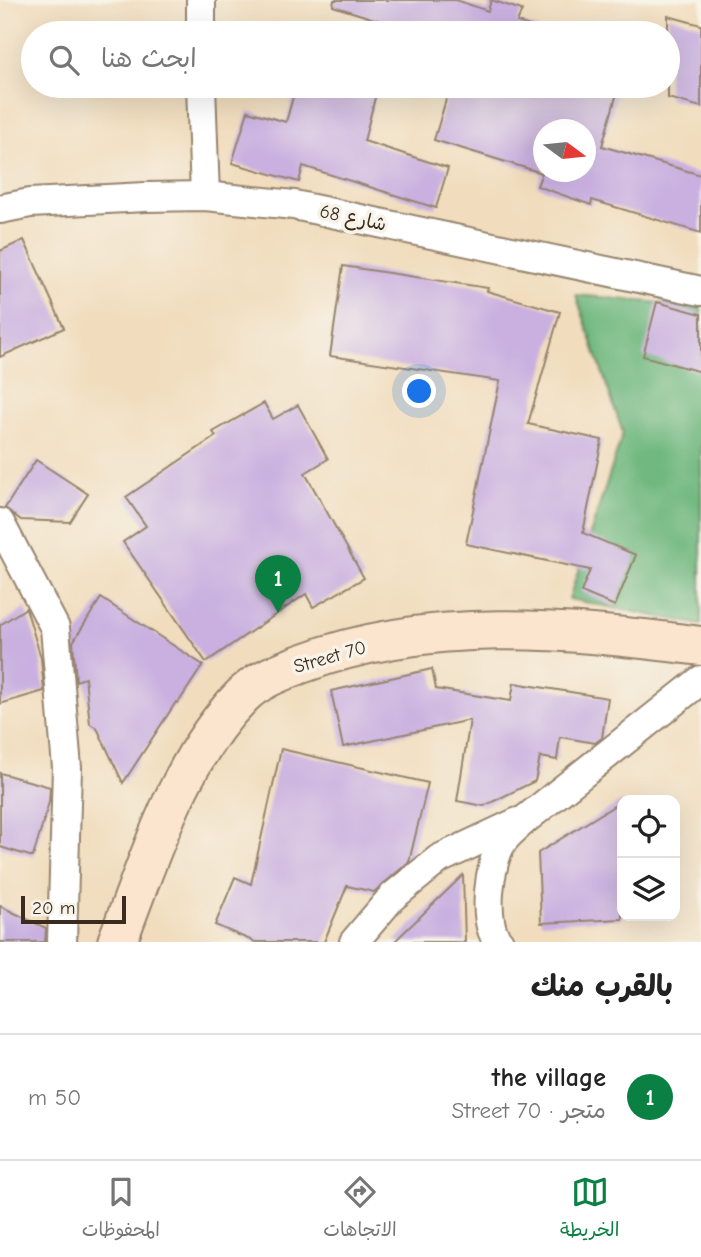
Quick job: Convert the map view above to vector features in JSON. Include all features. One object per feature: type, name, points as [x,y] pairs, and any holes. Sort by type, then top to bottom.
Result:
[{"type":"street","points":[[201,0],[201,21]]},
{"type":"street","points":[[201,98],[205,196]]},
{"type":"street","name":"شارع 68","points":[[0,209],[30,203],[205,196],[294,205],[701,291]]},
{"type":"street","points":[[0,523],[55,628],[66,768],[62,942]]},
{"type":"street","name":"Street 70","points":[[117,942],[160,829],[195,758],[220,720],[243,694],[272,675],[327,654],[454,632],[534,629],[606,634],[701,646]]},
{"type":"street","points":[[499,942],[495,939],[490,922],[489,897],[492,870],[502,842],[527,818],[701,681]]},
{"type":"street","points":[[354,942],[392,897],[439,859],[527,818]]},
{"type":"green space","points":[[576,295],[701,307],[701,625],[569,599],[623,433]]},
{"type":"building","points":[[334,0],[456,0],[488,11],[491,0],[522,10],[517,21],[381,21],[333,6]]},
{"type":"building","points":[[668,16],[701,25],[701,107],[668,98],[680,98],[680,21],[668,21]]},
{"type":"building","points":[[293,98],[375,98],[364,141],[448,168],[436,208],[303,166],[299,182],[232,163],[248,111],[286,122]]},
{"type":"building","points":[[446,98],[616,98],[602,146],[701,175],[701,233],[592,200],[591,205],[537,186],[539,182],[596,182],[596,119],[533,119],[533,170],[434,140]]},
{"type":"building","points":[[24,240],[64,328],[0,357],[0,251]]},
{"type":"building","points":[[343,266],[488,288],[487,291],[560,312],[528,424],[602,440],[583,533],[636,555],[615,606],[581,592],[590,570],[466,544],[500,381],[330,356]]},
{"type":"building","points":[[657,302],[701,314],[701,372],[643,356]]},
{"type":"building","points":[[264,403],[273,419],[298,405],[328,459],[305,473],[364,578],[313,607],[306,594],[206,662],[123,542],[146,526],[126,497],[216,436],[213,432]]},
{"type":"building","points":[[36,460],[88,494],[70,522],[21,520],[5,508]]},
{"type":"building","points":[[101,598],[203,665],[123,783],[97,728],[90,724],[85,678],[76,681],[73,642]]},
{"type":"building","points":[[26,608],[41,658],[44,691],[0,704],[0,625]]},
{"type":"building","points":[[432,669],[436,689],[511,701],[514,683],[608,698],[602,738],[595,743],[560,737],[557,760],[540,757],[535,781],[484,806],[457,801],[470,720],[343,747],[331,691]]},
{"type":"building","points":[[281,749],[428,783],[409,862],[374,892],[347,886],[324,942],[255,942],[215,925],[235,877],[251,884]]},
{"type":"building","points":[[0,773],[50,787],[49,802],[33,857],[0,847]]},
{"type":"building","points":[[617,804],[617,919],[541,923],[538,853]]},
{"type":"building","points":[[463,875],[465,942],[394,942]]},
{"type":"building","points":[[0,906],[46,928],[45,942],[0,942]]},
{"type":"place","name":"the village","points":[[278,613]]}]
